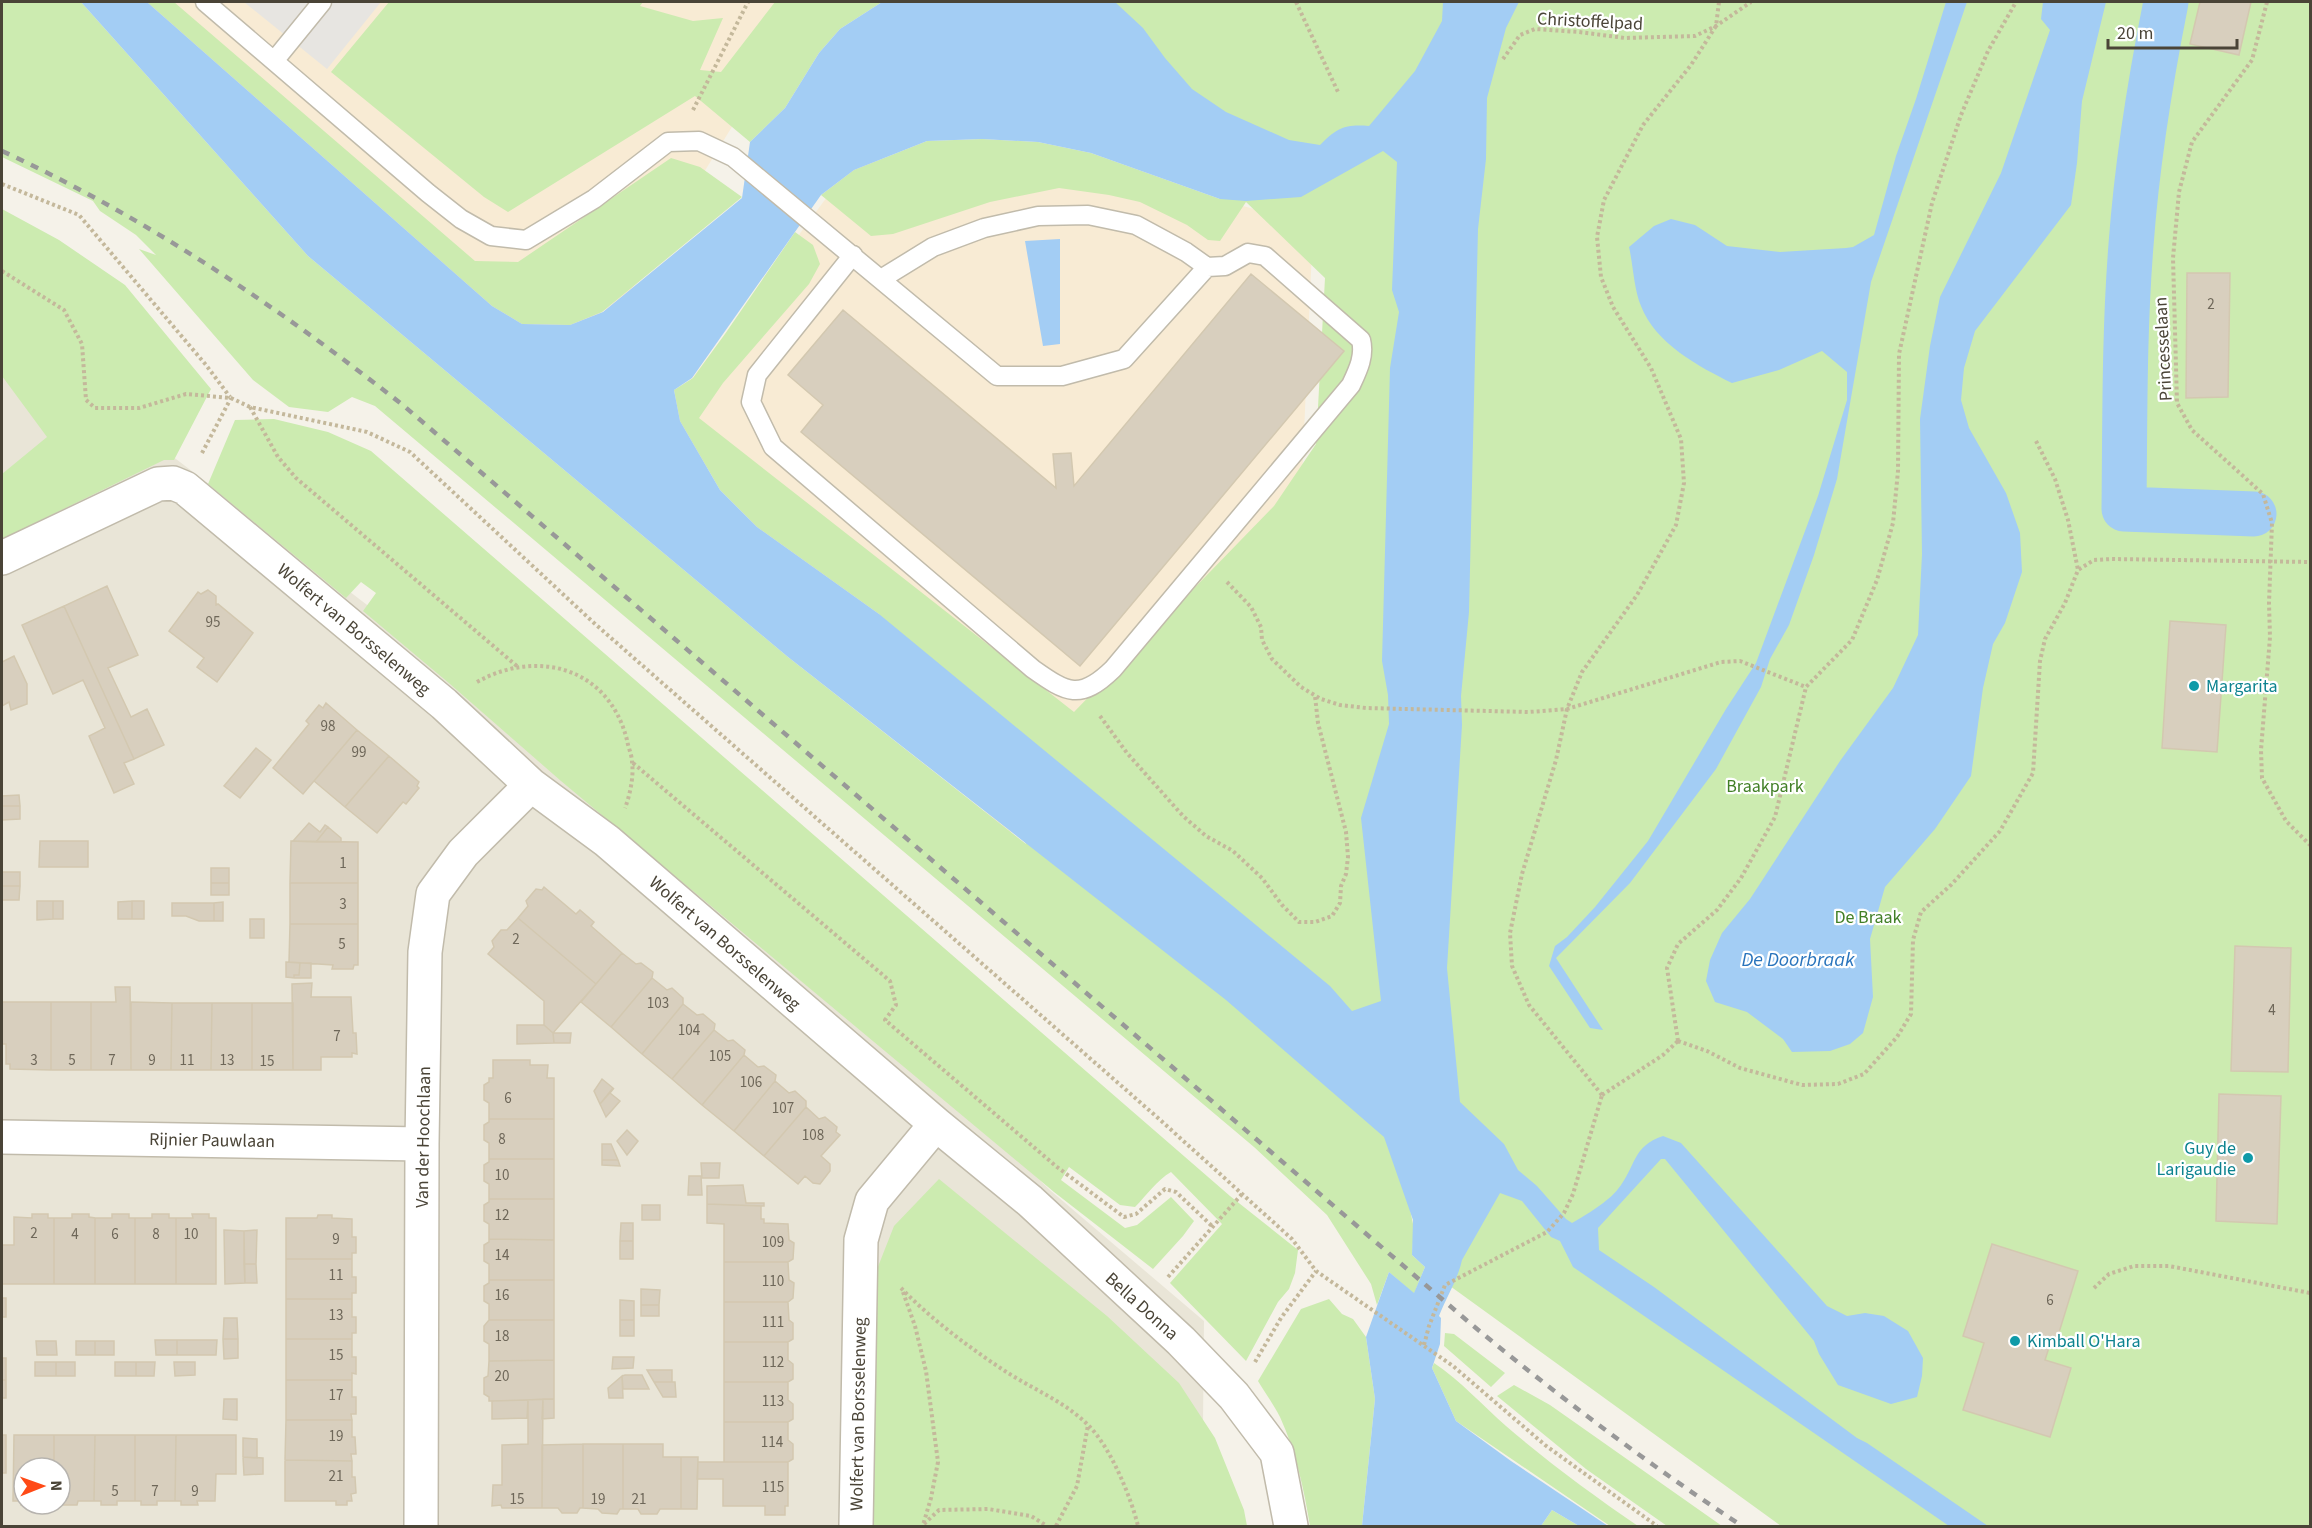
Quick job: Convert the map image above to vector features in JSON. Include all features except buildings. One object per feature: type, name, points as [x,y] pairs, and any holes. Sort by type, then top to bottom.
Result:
[{"type":"street","points":[[2,558],[158,484],[172,483],[185,488]]},
{"type":"street","name":"Wolfert van Borsselenweg","points":[[185,488],[444,704],[531,785],[607,841],[936,1124],[872,1201],[861,1240],[856,1527]]},
{"type":"street","name":"Van der Hoochlaan","points":[[421,1527],[425,952],[433,894],[463,853],[531,785]]},
{"type":"street","name":"Bella Donna","points":[[936,1124],[1030,1201],[1181,1341],[1234,1396],[1277,1453],[1291,1527]]},
{"type":"street","name":"Rijnier Pauwlaan","points":[[2,1137],[422,1144]]},
{"type":"lane","points":[[205,2],[428,193],[461,219],[492,236],[526,240],[594,199],[668,142],[699,141],[733,157],[997,376],[1062,375],[1124,359],[1207,267]]},
{"type":"lane","points":[[274,61],[322,2]]},
{"type":"lane","points":[[853,255],[757,375],[751,402],[773,447],[1033,669],[1056,684],[1074,691],[1087,689],[1098,683],[1113,669],[1351,385],[1364,350],[1360,340],[1265,256],[1248,253],[1225,266],[1207,267],[1186,252],[1136,225],[1088,215],[1038,216],[984,228],[933,247],[881,279]]},
{"type":"path","points":[[677,141],[748,2]]},
{"type":"path","points":[[1296,2],[1338,92]]},
{"type":"path","points":[[1602,1095],[1529,1005],[1512,966],[1510,933],[1522,874],[1556,760],[1567,709],[1582,672],[1637,595],[1676,525],[1684,483],[1681,439],[1651,368],[1613,308],[1601,276],[1597,237],[1604,200],[1643,125],[1691,64],[1716,26],[1719,2]]},
{"type":"path","name":"Christoffelpad","points":[[1503,59],[1520,35],[1535,29],[1625,38],[1695,36],[1716,26],[1751,2]]},
{"type":"path","points":[[1678,1041],[1667,968],[1678,944],[1717,910],[1741,878],[1774,817],[1806,687],[1852,640],[1877,580],[1893,523],[1898,471],[1899,354],[1932,203],[1961,115],[1988,51],[2016,2]]},
{"type":"path","name":"Princesselaan","points":[[2267,2],[2252,60],[2192,142],[2179,192],[2173,258],[2176,403],[2192,430],[2263,494],[2272,523],[2270,637],[2261,750],[2262,778],[2286,821],[2310,845]]},
{"type":"path","points":[[2,184],[79,215],[206,365],[231,398]]},
{"type":"path","points":[[2,271],[64,310],[82,344],[86,400],[95,408],[139,408],[186,394],[231,398],[250,407],[367,432],[410,452],[594,623],[1158,1118],[1292,1239],[1316,1271],[1453,1366],[1545,1445],[1657,1527]]},
{"type":"path","points":[[185,488],[231,398]]},
{"type":"path","points":[[250,407],[278,457],[296,478],[518,668],[532,665],[555,666],[577,674],[596,686],[611,703],[622,724],[633,763],[890,981],[896,1005],[885,1020],[1048,1159],[1124,1216],[1136,1214],[1165,1189],[1176,1192],[1213,1227]]},
{"type":"path","points":[[1678,1041],[1707,1051],[1740,1068],[1802,1085],[1838,1084],[1864,1074],[1897,1037],[1911,1014],[1913,940],[1921,912],[1951,885],[2000,831],[2033,773],[2040,661],[2045,639],[2065,603],[2078,570],[2055,479],[2036,441]]},
{"type":"path","points":[[2078,570],[2094,560],[2112,559],[2310,562]]},
{"type":"path","points":[[1202,564],[1226,582],[1251,607],[1261,627],[1262,640],[1272,659],[1301,687],[1314,695],[1340,705],[1529,712],[1567,709],[1721,662],[1740,661],[1806,687]]},
{"type":"path","points":[[1087,689],[1100,716],[1113,734],[1182,816],[1206,836],[1233,851],[1262,878],[1282,905],[1299,922],[1315,922],[1332,915],[1340,903],[1341,886],[1346,874],[1348,857],[1346,832],[1318,723],[1314,695]]},
{"type":"path","points":[[1424,1345],[1445,1285],[1547,1232],[1564,1213],[1573,1194],[1602,1095],[1663,1055],[1678,1041]]},
{"type":"path","points":[[1142,1306],[1242,1194]]},
{"type":"path","points":[[861,1240],[902,1290],[957,1336],[1009,1373],[1056,1400],[1089,1425],[1102,1441],[1133,1504],[1138,1527]]},
{"type":"path","points":[[2094,1288],[2109,1274],[2134,1266],[2169,1266],[2310,1293]]},
{"type":"path","points":[[1234,1396],[1281,1318],[1316,1271]]},
{"type":"path","points":[[902,1290],[915,1326],[926,1371],[938,1462],[931,1498],[922,1526]]},
{"type":"path","points":[[1056,1527],[1077,1486],[1089,1425]]},
{"type":"path","points":[[922,1526],[939,1510],[988,1509],[1031,1516],[1047,1527]]},
{"type":"shaded area","points":[[144,2],[856,2],[746,104],[629,294],[540,353]]},
{"type":"shaded area","points":[[244,2],[381,2],[327,69]]},
{"type":"shaded area","points":[[1052,151],[1313,226],[1302,479],[1007,838],[665,415],[853,162]]},
{"type":"shaded area","points":[[2,326],[719,874],[1051,1191],[1204,1321],[1202,1526],[2,1526]]},
{"type":"green space","name":"Braakpark","points":[[2,2],[81,2],[308,256],[788,657],[1026,844],[879,614],[757,527],[720,490],[680,421],[674,390],[693,378],[795,232],[813,245],[820,264],[809,284],[723,383],[699,418],[1074,712],[1274,506],[1316,444],[1325,278],[1246,202],[1220,241],[1208,240],[1187,225],[1140,202],[1059,188],[990,202],[893,234],[871,236],[821,195],[854,170],[927,141],[982,139],[1038,142],[1091,153],[1220,199],[971,2],[2310,2],[2310,1526],[1781,1526],[1450,1286],[1410,1209],[1414,1229],[1412,1255],[1425,1267],[1414,1294],[1389,1272],[1377,1305],[1371,1284],[1327,1215],[1254,1147],[375,406],[352,397],[328,412],[289,407],[253,380],[139,249],[156,255],[136,235],[100,211],[93,201],[2,157]]},
{"type":"green space","points":[[147,2],[174,2],[475,261],[518,262],[671,158],[700,167],[742,197],[602,312],[570,325],[522,324],[492,306]]},
{"type":"green space","points":[[389,2],[643,2],[640,6],[693,21],[723,18],[700,70],[721,72],[775,2],[882,2],[840,29],[819,53],[785,108],[750,142],[695,96],[508,212],[484,197],[331,72]]},
{"type":"green space","points":[[2,209],[59,240],[125,285],[211,389],[174,460],[164,460],[2,539],[2,474],[47,437],[2,376]]},
{"type":"green space","points":[[274,419],[328,432],[371,451],[1230,1196],[1298,1250],[1295,1273],[1289,1289],[1278,1302],[1246,1361],[1170,1283],[1222,1224],[1171,1172],[1157,1183],[1135,1207],[1120,1205],[1069,1167],[1061,1180],[1125,1228],[1137,1225],[1171,1197],[1194,1221],[1153,1269],[1054,1192],[561,781],[363,611],[376,593],[361,582],[346,598],[208,484],[235,420]]},
{"type":"green space","points":[[939,1179],[1107,1316],[1179,1383],[1215,1438],[1244,1510],[1247,1526],[870,1526],[870,1287],[894,1226]]},
{"type":"green space","points":[[1329,1299],[1342,1314],[1353,1319],[1366,1337],[1375,1399],[1362,1526],[1310,1526],[1291,1444],[1280,1417],[1258,1381],[1301,1309]]},
{"type":"green space","points":[[1445,1333],[1454,1334],[1505,1373],[1491,1387],[1444,1346]]},
{"type":"green space","points":[[1434,1363],[1453,1377],[1538,1453],[1638,1526],[1610,1526],[1456,1421],[1432,1368]]},
{"type":"green space","points":[[1514,1385],[1550,1405],[1722,1526],[1667,1526],[1586,1469],[1497,1396]]},
{"type":"green space","points":[[1552,1510],[1579,1526],[1541,1526]]},
{"type":"water","points":[[81,2],[147,2],[492,306],[522,324],[570,325],[603,312],[742,198],[750,142],[785,108],[819,53],[840,29],[882,2],[1115,2],[1143,28],[1192,89],[1226,112],[1289,140],[1320,145],[1342,128],[1369,126],[1415,71],[1442,21],[1443,2],[1519,2],[1506,28],[1487,98],[1486,159],[1478,229],[1469,612],[1461,696],[1462,725],[1447,968],[1460,1102],[1504,1144],[1518,1170],[1537,1186],[1572,1223],[1597,1208],[1614,1194],[1645,1145],[1663,1136],[1681,1143],[1827,1306],[1847,1316],[1865,1313],[1884,1316],[1908,1331],[1923,1358],[1917,1397],[1891,1404],[1838,1385],[1819,1354],[1814,1341],[1665,1159],[1661,1159],[1598,1228],[1599,1250],[1654,1287],[1857,1438],[1988,1526],[1949,1526],[1573,1267],[1560,1241],[1551,1237],[1522,1201],[1500,1193],[1462,1260],[1439,1316],[1441,1318],[1440,1344],[1432,1368],[1456,1421],[1608,1526],[1579,1526],[1552,1510],[1541,1526],[1362,1526],[1375,1399],[1366,1337],[1389,1272],[1414,1293],[1425,1267],[1412,1255],[1413,1220],[1384,1137],[1226,1000],[788,657],[308,256]],"holes":[[[982,139],[1038,142],[1091,153],[1220,199],[1246,201],[1301,197],[1383,151],[1397,162],[1392,290],[1399,312],[1390,368],[1382,661],[1388,695],[1389,724],[1361,818],[1381,1001],[1352,1011],[1330,986],[879,614],[757,527],[720,490],[680,421],[674,390],[692,378],[821,195],[854,170],[927,141]]]},
{"type":"water","points":[[1946,2],[1967,2],[1871,282],[1837,479],[1814,555],[1789,625],[1770,659],[1761,687],[1716,769],[1630,883],[1556,958],[1603,1030],[1590,1028],[1549,966],[1555,946],[1567,937],[1595,907],[1648,841],[1756,663],[1818,496],[1847,400],[1847,372],[1822,351],[1779,370],[1732,383],[1679,352],[1656,331],[1641,306],[1629,247],[1654,226],[1671,219],[1695,225],[1727,246],[1780,252],[1853,247],[1874,235],[1896,156]]},
{"type":"water","name":"De Doorbraak","points":[[2043,2],[2106,2],[2082,101],[2071,205],[1975,331],[1964,368],[1961,400],[1969,428],[2006,493],[2020,533],[2022,572],[2005,623],[1993,644],[1983,688],[1971,776],[1935,829],[1885,887],[1870,939],[1873,997],[1863,1033],[1850,1044],[1830,1051],[1792,1052],[1783,1039],[1747,1012],[1715,1002],[1706,981],[1710,960],[1722,933],[1750,899],[1840,761],[1893,688],[1918,635],[1922,554],[1920,419],[1930,346],[1940,297],[2001,173],[2050,30],[2041,19]]},
{"type":"water","points":[[1060,239],[1060,344],[1043,346],[1025,241]]},
{"type":"waterway","points":[[2166,2],[2145,123],[2131,245],[2126,344],[2124,509],[2254,514]]},
{"type":"railway","points":[[2,151],[108,205],[210,266],[260,299],[404,406],[1471,1324],[1604,1429],[1742,1526]]},
{"type":"place","name":"Margarita","points":[[2194,686]]},
{"type":"place","name":"Guy de Larigaudie","points":[[2248,1158]]},
{"type":"place","name":"Kimball O'Hara","points":[[2015,1341]]},
{"type":"park label","name":"De Braak","points":[[1868,917]]}]
